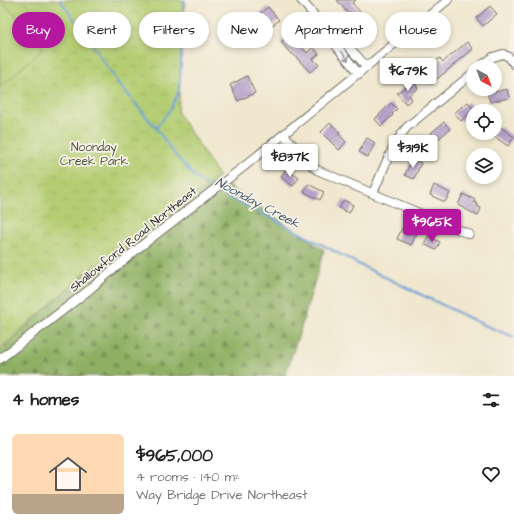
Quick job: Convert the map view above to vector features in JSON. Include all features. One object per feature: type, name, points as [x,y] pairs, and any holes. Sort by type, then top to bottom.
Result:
[{"type":"street","points":[[301,0],[311,12]]},
{"type":"street","name":"Shallowford Road Northeast","points":[[0,359],[284,135],[448,0]]},
{"type":"street","points":[[338,48],[359,74]]},
{"type":"street","points":[[350,48],[367,67]]},
{"type":"street","points":[[489,60],[504,50],[514,64]]},
{"type":"street","points":[[373,193],[395,143],[407,127],[466,79]]},
{"type":"street","points":[[284,135],[317,170],[469,234]]},
{"type":"green space","name":"Noonday Creek Park","points":[[0,0],[185,0],[184,12],[139,12],[139,48],[182,48],[178,113],[219,176],[131,244],[89,270],[0,348]]},
{"type":"green space","points":[[1,0],[12,12],[12,48],[44,48],[0,87]]},
{"type":"green space","points":[[213,180],[224,183],[324,250],[285,376],[0,376],[0,350],[89,270],[131,244]]},
{"type":"building","points":[[337,0],[356,0],[352,3],[360,12],[347,12]]},
{"type":"building","points":[[490,6],[497,14],[483,26],[476,18]]},
{"type":"building","points":[[268,7],[272,12],[262,12]]},
{"type":"building","points":[[273,13],[279,20],[273,25]]},
{"type":"building","points":[[467,42],[473,49],[431,84],[425,77],[433,70],[430,66],[440,58],[443,62]]},
{"type":"building","points":[[286,48],[303,48],[307,53],[314,48],[319,54],[313,59],[319,65],[310,72],[292,53],[291,54]]},
{"type":"building","points":[[247,76],[255,93],[238,101],[230,85]]},
{"type":"building","points":[[413,81],[418,88],[409,95],[412,99],[406,104],[397,93]]},
{"type":"building","points":[[507,89],[509,98],[490,102],[488,96],[502,96],[502,90]]},
{"type":"building","points":[[468,102],[470,104],[466,104],[466,117],[461,121],[454,113]]},
{"type":"building","points":[[391,103],[397,109],[381,126],[375,119]]},
{"type":"building","points":[[444,122],[450,129],[437,140],[431,133]]},
{"type":"building","points":[[330,123],[340,132],[338,133],[346,142],[339,150],[321,132]]},
{"type":"building","points":[[502,128],[514,137],[508,146],[499,140],[502,140]]},
{"type":"building","points":[[367,138],[375,143],[368,157],[359,152]]},
{"type":"building","points":[[412,159],[421,163],[414,179],[405,175]]},
{"type":"building","points":[[286,169],[299,178],[293,186],[281,177]]},
{"type":"building","points":[[308,184],[324,192],[320,200],[304,192]]},
{"type":"building","points":[[434,185],[450,193],[445,202],[430,195]]},
{"type":"building","points":[[463,194],[475,200],[474,202],[478,204],[477,206],[481,208],[478,216],[458,205]]},
{"type":"building","points":[[344,200],[353,205],[349,213],[339,208]]},
{"type":"building","points":[[404,224],[417,233],[411,245],[397,239]]},
{"type":"building","points":[[428,236],[440,242],[436,250],[424,244]]},
{"type":"waterway","name":"Noonday Creek","points":[[60,0],[118,83],[156,128],[175,155],[196,178],[211,189]]},
{"type":"waterway","points":[[156,128],[170,110],[179,91],[184,0]]},
{"type":"waterway","name":"Noonday Creek","points":[[215,191],[270,217],[362,266],[484,325],[514,337]]}]
